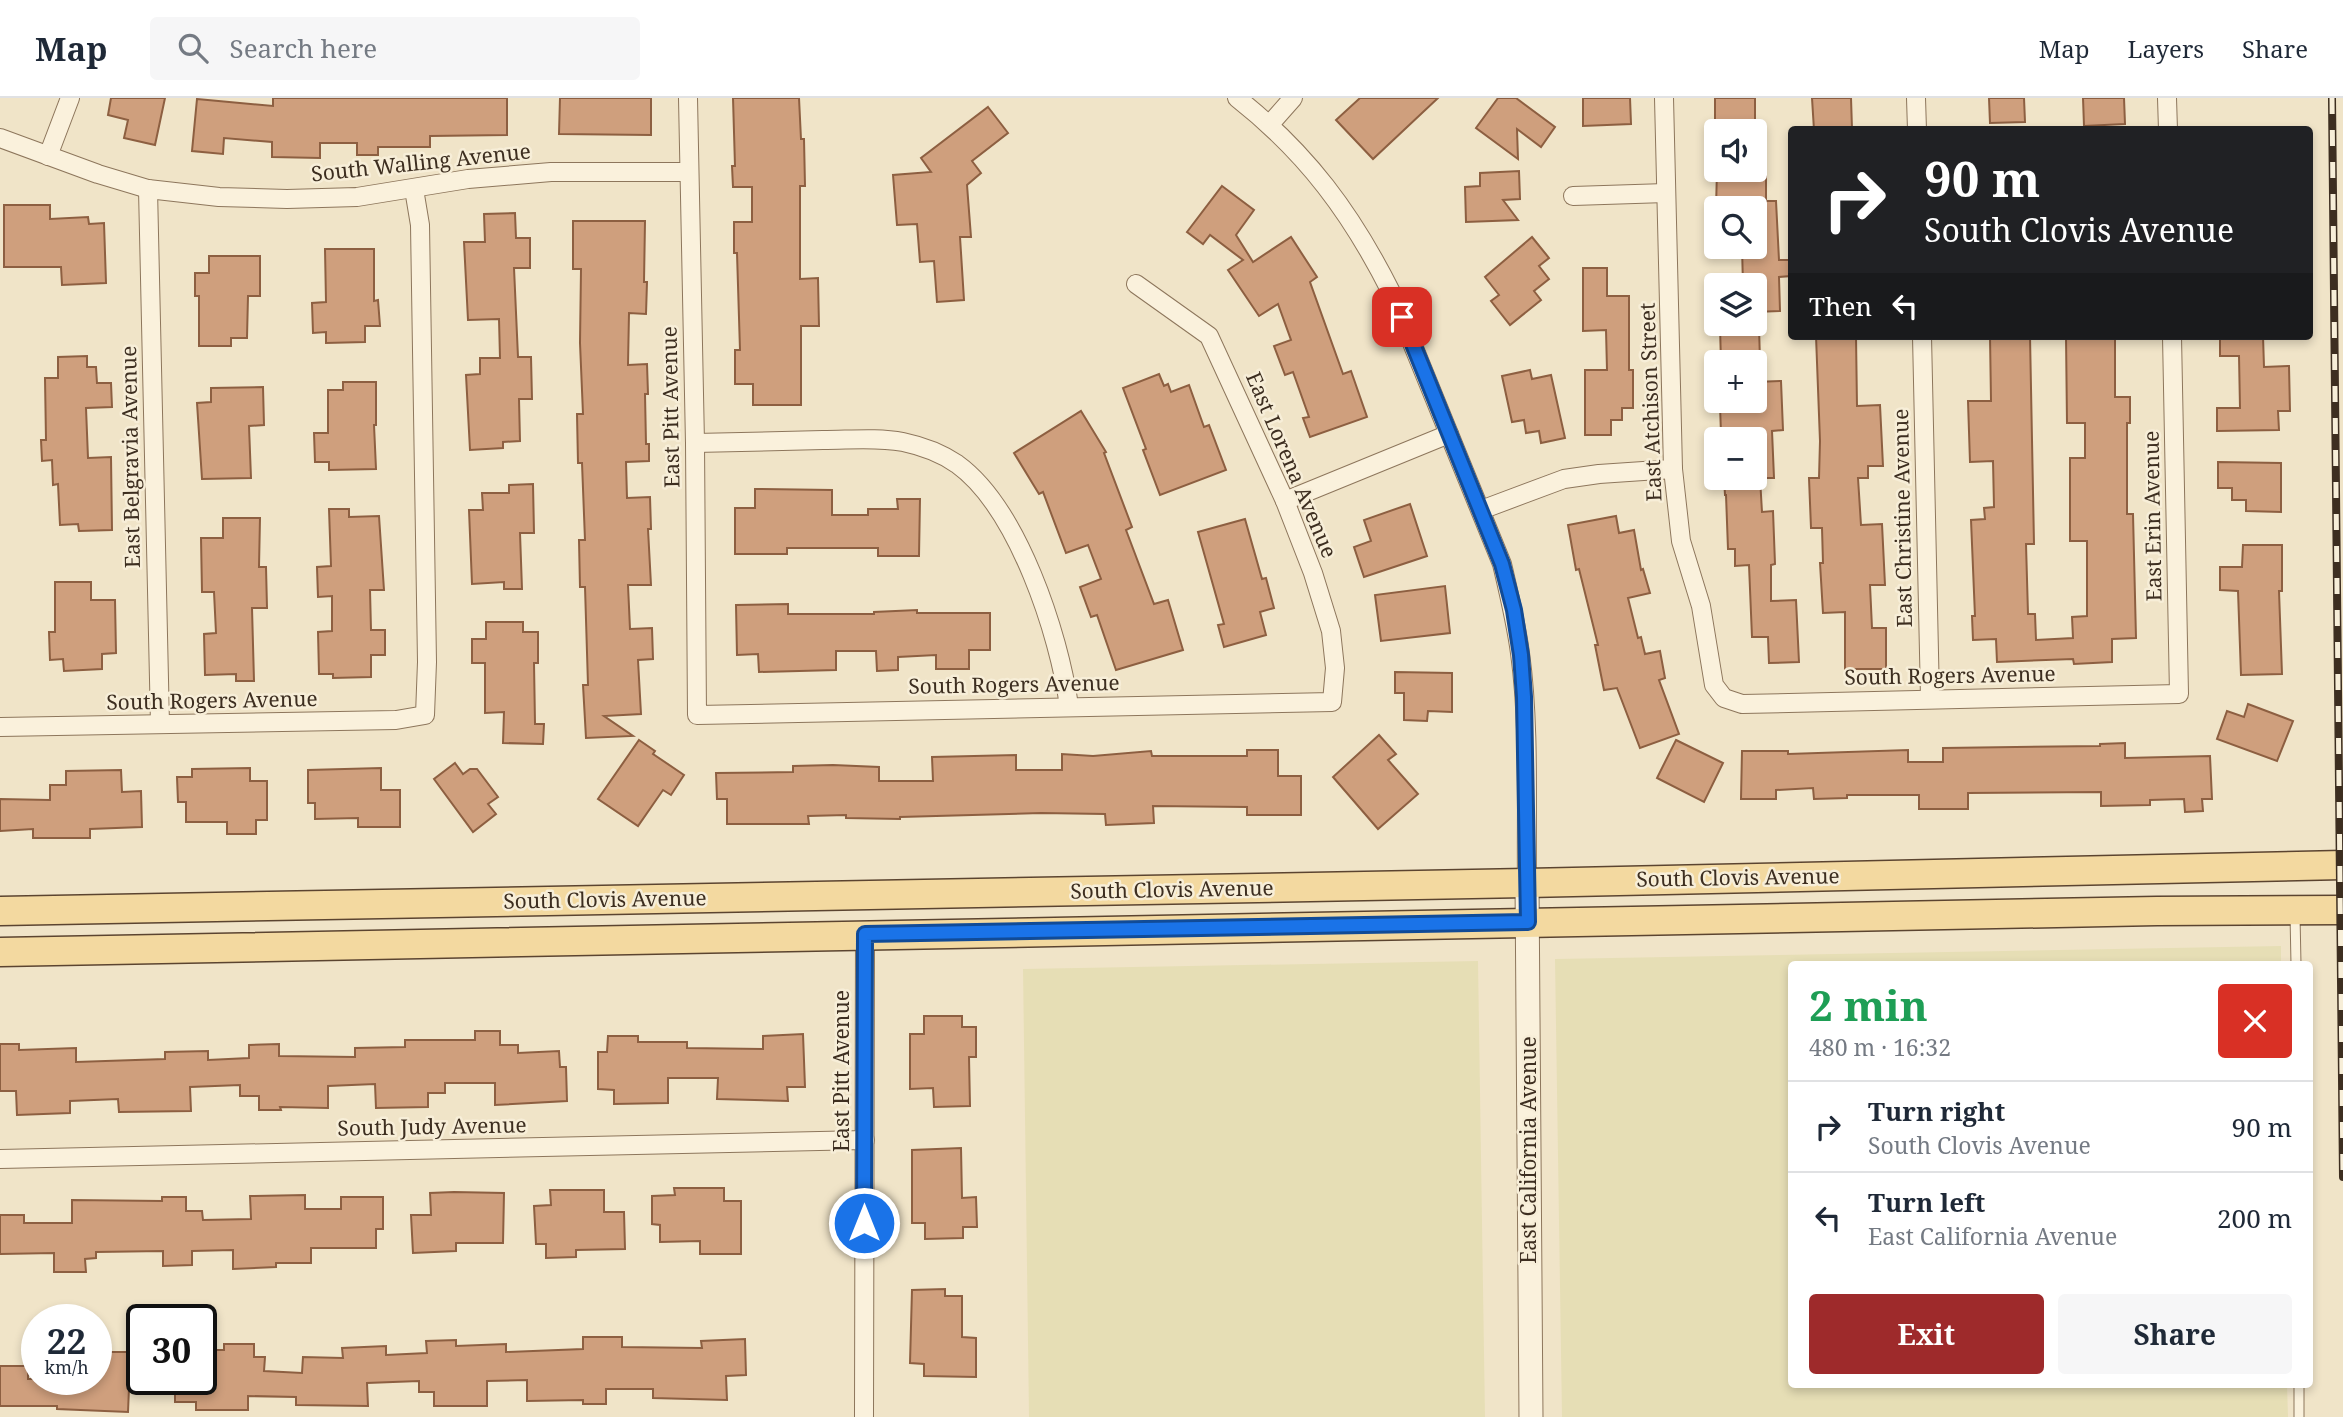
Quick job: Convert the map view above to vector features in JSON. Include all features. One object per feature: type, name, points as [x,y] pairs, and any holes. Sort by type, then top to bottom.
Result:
[{"type":"main road","name":"South Clovis Avenue","points":[[0,911],[2343,865]]},
{"type":"main road","points":[[865,934],[868,923],[879,914],[1022,907],[1081,891]]},
{"type":"main road","name":"South Clovis Avenue","points":[[0,952],[1528,922],[2343,910]]},
{"type":"street","points":[[48,156],[69,98]]},
{"type":"street","name":"East Pitt Avenue","points":[[688,98],[697,715]]},
{"type":"street","points":[[1237,98],[1270,124],[1319,176],[1352,221],[1374,258],[1392,294],[1502,564],[1514,610],[1521,655],[1527,883]]},
{"type":"street","points":[[1270,124],[1293,98]]},
{"type":"street","name":"East Atchison Street","points":[[1664,98],[1673,470],[1681,541],[1701,606],[1714,685],[1724,698]]},
{"type":"street","points":[[1916,98],[1917,126]]},
{"type":"street","points":[[2167,98],[2168,126]]},
{"type":"street","name":"South Walling Avenue","points":[[0,138],[148,190],[219,197],[357,197],[468,180],[551,172],[689,172]]},
{"type":"street","name":"South Rogers Avenue","points":[[0,727],[396,720],[425,715],[420,225],[414,189]]},
{"type":"street","name":"East Belgravia Avenue","points":[[148,190],[160,724]]},
{"type":"street","points":[[1573,196],[1666,193]]},
{"type":"street","name":"East Lorena Avenue","points":[[1136,284],[1209,336],[1285,501],[1313,573],[1331,631],[1335,668],[1332,702]]},
{"type":"street","name":"East Christine Avenue","points":[[1922,340],[1930,698]]},
{"type":"street","name":"East Erin Avenue","points":[[2172,340],[2179,694]]},
{"type":"street","points":[[1285,501],[1449,434]]},
{"type":"street","points":[[695,443],[872,439],[902,442],[930,449],[957,465],[983,489],[1014,536],[1045,607],[1065,678],[1069,706]]},
{"type":"street","points":[[1481,510],[1564,479],[1599,474],[1673,470]]},
{"type":"street","name":"South Rogers Avenue","points":[[1724,698],[1742,704],[2179,694]]},
{"type":"street","name":"South Rogers Avenue","points":[[697,715],[1332,702]]},
{"type":"street","name":"East California Avenue","points":[[1527,883],[1531,1417]]},
{"type":"street","name":"East Pitt Avenue","points":[[864,1417],[865,934]]},
{"type":"street","name":"South Judy Avenue","points":[[0,1159],[865,1140]]},
{"type":"lane","points":[[2295,910],[2296,961]]},
{"type":"lane","points":[[2299,1388],[2300,1417]]},
{"type":"shaded area","points":[[2281,946],[2281,961],[1788,961],[1788,1388],[2287,1388],[2288,1417],[1562,1417],[1555,959]]},
{"type":"shaded area","points":[[1478,961],[1485,1417],[1029,1417],[1023,969]]},
{"type":"building","points":[[111,98],[165,98],[155,145],[124,138],[128,120],[108,115]]},
{"type":"building","points":[[273,98],[507,98],[507,135],[430,136],[430,147],[378,147],[378,155],[357,155],[357,143],[320,143],[320,158],[272,157],[272,142],[224,138],[223,154],[192,151],[197,99],[273,106]]},
{"type":"building","points":[[560,98],[651,98],[651,135],[559,134]]},
{"type":"building","points":[[733,98],[799,98],[801,139],[804,139],[805,186],[800,186],[800,279],[818,278],[819,326],[801,326],[801,405],[753,405],[753,384],[735,384],[735,350],[740,350],[734,222],[752,222],[752,187],[733,187]]},
{"type":"building","points":[[1360,98],[1438,98],[1373,159],[1336,120]]},
{"type":"building","points":[[1498,98],[1516,98],[1555,127],[1541,147],[1517,129],[1518,159],[1476,128]]},
{"type":"building","points":[[1583,98],[1630,98],[1631,124],[1583,126]]},
{"type":"building","points":[[1715,98],[1755,98],[1755,119],[1715,119]]},
{"type":"building","points":[[1812,98],[1851,98],[1852,126],[1814,126]]},
{"type":"building","points":[[1989,98],[2024,98],[2025,122],[1990,123]]},
{"type":"building","points":[[2083,98],[2124,98],[2125,124],[2084,126]]},
{"type":"building","points":[[988,107],[1008,133],[972,161],[981,173],[967,185],[971,237],[960,237],[964,300],[937,302],[934,261],[920,262],[917,224],[897,225],[893,175],[931,172],[921,158]]},
{"type":"building","points":[[1519,171],[1520,199],[1503,200],[1518,220],[1466,222],[1465,187],[1480,186],[1480,173]]},
{"type":"building","points":[[1717,182],[1766,182],[1766,196],[1716,196]]},
{"type":"building","points":[[1222,186],[1254,210],[1236,235],[1253,262],[1291,237],[1317,277],[1310,282],[1343,374],[1351,371],[1367,417],[1310,437],[1303,418],[1309,417],[1293,372],[1285,375],[1274,346],[1291,340],[1278,304],[1259,316],[1228,270],[1243,260],[1210,235],[1203,244],[1187,232]]},
{"type":"building","points":[[1767,201],[1776,201],[1779,260],[1788,260],[1788,276],[1779,277],[1780,311],[1767,312],[1767,273],[1743,273],[1742,259],[1767,259]]},
{"type":"building","points":[[4,205],[50,205],[50,219],[88,217],[89,224],[104,223],[106,283],[62,285],[61,267],[4,267]]},
{"type":"building","points":[[515,213],[516,238],[530,238],[530,268],[514,268],[518,357],[531,357],[532,399],[519,399],[520,441],[503,442],[503,448],[470,450],[466,375],[480,374],[480,358],[500,358],[499,319],[468,320],[464,242],[485,242],[484,214]]},
{"type":"building","points":[[573,221],[645,221],[646,314],[629,313],[628,365],[647,364],[646,444],[649,444],[649,461],[626,462],[627,498],[650,497],[651,529],[648,529],[651,585],[628,585],[630,629],[652,628],[653,659],[638,660],[641,714],[604,716],[633,736],[586,738],[583,685],[588,685],[585,587],[580,587],[579,540],[585,540],[582,463],[578,463],[577,414],[583,414],[581,269],[573,269]]},
{"type":"building","points":[[1532,237],[1549,258],[1539,266],[1549,279],[1534,291],[1541,300],[1510,325],[1491,301],[1499,295],[1485,277]]},
{"type":"building","points":[[325,249],[374,249],[374,301],[378,300],[380,326],[365,326],[365,342],[326,343],[326,332],[313,333],[312,303],[326,302]]},
{"type":"building","points":[[209,256],[260,256],[260,296],[248,296],[247,338],[231,338],[231,346],[199,346],[199,296],[195,296],[195,273],[209,273]]},
{"type":"building","points":[[1583,268],[1607,268],[1607,296],[1629,296],[1629,370],[1633,370],[1633,408],[1622,408],[1622,420],[1611,420],[1611,435],[1585,435],[1585,370],[1607,370],[1606,330],[1583,331]]},
{"type":"building","points":[[1720,336],[1759,336],[1760,350],[1721,350]]},
{"type":"building","points":[[1816,340],[1856,340],[1857,406],[1880,405],[1883,466],[1868,466],[1868,478],[1858,478],[1861,525],[1882,524],[1885,585],[1870,585],[1872,628],[1886,628],[1886,669],[1845,669],[1845,612],[1823,613],[1820,563],[1823,563],[1822,528],[1811,528],[1809,478],[1819,478]]},
{"type":"building","points":[[1990,340],[2030,340],[2034,544],[2026,544],[2028,614],[2035,614],[2036,640],[2073,638],[2072,617],[2087,616],[2087,541],[2070,541],[2070,458],[2085,458],[2085,423],[2067,423],[2066,340],[2115,340],[2115,397],[2130,397],[2130,423],[2127,423],[2127,514],[2133,514],[2136,638],[2112,639],[2112,662],[2074,664],[2073,659],[1997,662],[1996,639],[1973,640],[1972,616],[1975,616],[1971,520],[1985,519],[1984,508],[1994,507],[1993,461],[1970,462],[1968,401],[1991,401]]},
{"type":"building","points":[[2220,340],[2263,340],[2264,367],[2289,366],[2290,411],[2278,411],[2279,430],[2217,431],[2217,408],[2240,408],[2239,356],[2220,356]]},
{"type":"building","points":[[87,356],[87,367],[96,367],[97,383],[111,383],[112,407],[86,408],[88,458],[111,457],[112,530],[79,531],[78,524],[60,525],[58,484],[53,485],[52,460],[42,461],[41,440],[46,440],[45,378],[58,378],[58,357]]},
{"type":"building","points":[[1530,370],[1532,379],[1551,375],[1565,438],[1541,443],[1539,431],[1526,433],[1524,420],[1512,422],[1502,376]]},
{"type":"building","points":[[1159,374],[1164,386],[1168,384],[1171,392],[1189,385],[1204,427],[1209,425],[1226,470],[1160,495],[1123,388]]},
{"type":"building","points":[[1781,381],[1783,430],[1772,431],[1774,478],[1767,478],[1767,427],[1721,427],[1720,413],[1767,413],[1767,382]]},
{"type":"building","points":[[343,382],[376,382],[376,469],[329,470],[329,462],[315,462],[314,433],[328,433],[328,390],[343,390]]},
{"type":"building","points":[[263,387],[264,425],[249,426],[251,478],[202,479],[197,403],[211,402],[211,388]]},
{"type":"building","points":[[1081,411],[1106,452],[1104,453],[1132,527],[1126,530],[1154,604],[1168,600],[1183,650],[1116,670],[1097,615],[1091,617],[1080,587],[1101,579],[1088,545],[1066,553],[1043,492],[1039,494],[1014,453]]},
{"type":"building","points":[[2218,462],[2281,463],[2281,512],[2246,511],[2246,500],[2232,500],[2232,488],[2218,488]]},
{"type":"building","points":[[533,484],[534,533],[520,533],[522,589],[504,589],[504,582],[472,584],[469,510],[483,510],[482,493],[509,493],[509,485]]},
{"type":"building","points":[[755,489],[832,490],[832,515],[868,515],[868,509],[898,509],[897,499],[920,499],[919,556],[878,556],[878,548],[787,548],[787,554],[735,554],[735,508],[755,508]]},
{"type":"building","points":[[1725,490],[1761,490],[1762,512],[1773,511],[1775,564],[1771,565],[1771,601],[1796,600],[1799,662],[1769,663],[1768,637],[1752,637],[1749,565],[1735,566],[1735,549],[1728,549]]},
{"type":"building","points":[[1410,504],[1427,556],[1364,577],[1354,547],[1371,541],[1364,520]]},
{"type":"building","points":[[329,509],[349,509],[349,517],[379,516],[384,590],[370,590],[371,630],[385,630],[385,655],[371,655],[371,677],[333,678],[333,674],[319,674],[318,632],[332,631],[332,596],[318,597],[317,567],[331,566]]},
{"type":"building","points":[[1616,516],[1619,533],[1634,530],[1641,570],[1643,569],[1650,593],[1628,598],[1645,654],[1660,651],[1665,678],[1659,680],[1679,734],[1640,748],[1617,688],[1604,690],[1595,645],[1598,645],[1579,569],[1576,570],[1568,525]]},
{"type":"building","points":[[223,518],[260,518],[259,567],[266,567],[267,608],[252,608],[254,681],[236,681],[236,674],[205,675],[204,634],[216,633],[214,592],[202,592],[201,538],[223,538]]},
{"type":"building","points":[[1245,519],[1262,579],[1266,578],[1274,608],[1260,612],[1266,635],[1224,647],[1218,625],[1224,624],[1198,532]]},
{"type":"building","points":[[2243,545],[2282,545],[2282,591],[2279,591],[2282,674],[2241,675],[2238,591],[2220,590],[2220,567],[2242,567]]},
{"type":"building","points":[[55,582],[91,582],[91,600],[115,600],[116,653],[102,654],[102,669],[64,671],[63,659],[50,660],[49,632],[55,632]]},
{"type":"building","points":[[1445,586],[1450,633],[1381,641],[1375,595]]},
{"type":"building","points":[[788,604],[788,614],[874,614],[917,610],[917,613],[990,613],[990,650],[969,650],[969,669],[936,669],[936,655],[898,657],[898,670],[877,671],[876,651],[836,651],[836,670],[759,672],[758,654],[737,655],[736,605]]},
{"type":"building","points":[[486,622],[523,622],[523,632],[538,632],[538,663],[534,663],[535,724],[544,724],[543,744],[503,743],[504,712],[485,713],[485,663],[472,663],[472,639],[486,639]]},
{"type":"building","points":[[1395,672],[1452,673],[1452,712],[1428,711],[1427,721],[1404,720],[1404,693],[1395,693]]},
{"type":"building","points":[[2248,704],[2293,721],[2277,761],[2217,739],[2227,711],[2244,717]]},
{"type":"building","points":[[1379,735],[1396,754],[1388,760],[1418,794],[1378,829],[1333,777]]},
{"type":"building","points":[[639,740],[655,751],[653,754],[684,775],[671,795],[663,790],[638,826],[598,799]]},
{"type":"building","points":[[1676,740],[1723,763],[1704,802],[1657,778]]},
{"type":"building","points":[[2125,743],[2125,758],[2210,756],[2212,799],[2202,799],[2203,811],[2185,812],[2184,799],[2150,800],[2150,805],[2101,806],[2101,792],[1968,793],[1968,809],[1919,809],[1919,795],[1847,795],[1847,798],[1814,799],[1813,788],[1776,790],[1776,799],[1741,799],[1742,751],[1788,751],[1788,754],[1908,750],[1908,762],[1943,762],[1943,748],[2100,746]]},
{"type":"building","points":[[1247,750],[1278,750],[1278,776],[1301,776],[1301,815],[1247,815],[1247,807],[1153,806],[1154,823],[1106,825],[1105,814],[1041,813],[900,819],[846,818],[846,815],[808,816],[809,824],[727,824],[727,799],[717,799],[716,773],[793,772],[793,766],[833,765],[879,767],[879,781],[933,781],[932,757],[1016,755],[1016,770],[1062,770],[1062,754],[1093,756],[1151,751],[1152,756],[1247,756]]},
{"type":"building","points":[[455,763],[463,774],[470,769],[477,769],[498,797],[488,804],[496,814],[473,832],[434,779]]},
{"type":"building","points":[[250,768],[250,781],[267,781],[267,820],[256,820],[256,834],[227,834],[227,822],[186,822],[186,802],[178,802],[177,777],[192,777],[192,769]]},
{"type":"building","points":[[381,768],[381,790],[400,790],[400,827],[358,827],[358,818],[315,819],[315,803],[308,803],[308,770]]},
{"type":"building","points":[[121,770],[122,792],[141,791],[142,827],[90,829],[90,838],[33,838],[33,829],[0,831],[0,799],[50,800],[50,785],[66,785],[66,771]]},
{"type":"building","points":[[924,1016],[962,1016],[962,1027],[976,1027],[976,1057],[969,1057],[970,1106],[934,1107],[933,1088],[910,1089],[910,1034],[924,1034]]},
{"type":"building","points":[[475,1031],[500,1031],[500,1045],[518,1045],[518,1053],[559,1051],[560,1067],[566,1067],[567,1101],[495,1105],[495,1083],[445,1083],[445,1093],[428,1093],[428,1107],[376,1108],[375,1084],[328,1086],[328,1108],[280,1107],[281,1110],[259,1110],[259,1096],[240,1096],[240,1085],[190,1087],[191,1111],[119,1112],[118,1099],[70,1101],[70,1113],[17,1115],[16,1091],[0,1091],[0,1044],[19,1044],[19,1050],[76,1048],[76,1062],[165,1059],[165,1052],[208,1051],[208,1060],[249,1058],[249,1045],[279,1044],[279,1056],[355,1057],[355,1048],[405,1047],[405,1040],[475,1040]]},
{"type":"building","points":[[803,1034],[805,1087],[787,1087],[788,1101],[717,1099],[718,1078],[668,1078],[668,1103],[614,1104],[614,1090],[598,1089],[598,1052],[607,1052],[608,1036],[638,1036],[638,1042],[687,1042],[687,1048],[763,1049],[763,1036]]},
{"type":"building","points":[[961,1148],[962,1198],[976,1197],[977,1227],[963,1227],[963,1238],[925,1239],[925,1223],[912,1223],[912,1150]]},
{"type":"building","points":[[674,1188],[724,1188],[724,1201],[741,1201],[741,1254],[700,1254],[700,1241],[660,1242],[660,1225],[652,1224],[652,1196],[675,1195]]},
{"type":"building","points":[[550,1190],[604,1190],[604,1212],[624,1212],[625,1249],[576,1250],[576,1257],[546,1258],[546,1244],[536,1244],[534,1206],[551,1205]]},
{"type":"building","points":[[430,1193],[504,1193],[503,1243],[456,1243],[456,1251],[413,1253],[411,1215],[431,1215]]},
{"type":"building","points":[[305,1195],[305,1209],[341,1209],[341,1197],[383,1197],[383,1229],[376,1229],[376,1248],[311,1248],[311,1263],[276,1263],[276,1267],[233,1269],[233,1250],[192,1251],[192,1265],[163,1266],[163,1251],[96,1252],[96,1258],[85,1259],[86,1272],[54,1272],[54,1253],[0,1254],[0,1215],[24,1215],[24,1223],[72,1223],[72,1200],[162,1201],[162,1197],[186,1197],[186,1211],[202,1211],[203,1220],[251,1219],[250,1196]]},
{"type":"building","points":[[945,1289],[945,1296],[962,1296],[962,1337],[976,1338],[976,1377],[924,1376],[924,1364],[910,1363],[912,1290]]},
{"type":"building","points":[[583,1337],[622,1337],[622,1347],[702,1348],[701,1341],[745,1339],[746,1375],[726,1376],[727,1400],[653,1398],[653,1389],[606,1389],[606,1404],[583,1404],[583,1400],[527,1401],[527,1380],[487,1381],[487,1406],[434,1406],[434,1392],[419,1392],[419,1381],[367,1383],[368,1406],[296,1405],[296,1397],[248,1396],[248,1410],[196,1410],[196,1402],[175,1402],[175,1395],[217,1395],[217,1350],[224,1350],[224,1344],[254,1344],[254,1357],[265,1357],[264,1371],[302,1373],[303,1357],[343,1358],[342,1348],[386,1346],[386,1355],[427,1353],[426,1341],[456,1340],[456,1346],[506,1344],[506,1352],[583,1349]]},
{"type":"building","points":[[112,1352],[126,1352],[128,1412],[57,1409],[57,1406],[0,1406],[0,1366],[21,1366],[21,1395],[112,1395]]},
{"type":"railway","points":[[2332,98],[2343,1177]]},
{"type":"route","points":[[864,1223],[865,934],[1528,922],[1524,697],[1514,610],[1502,564],[1402,317]]}]
